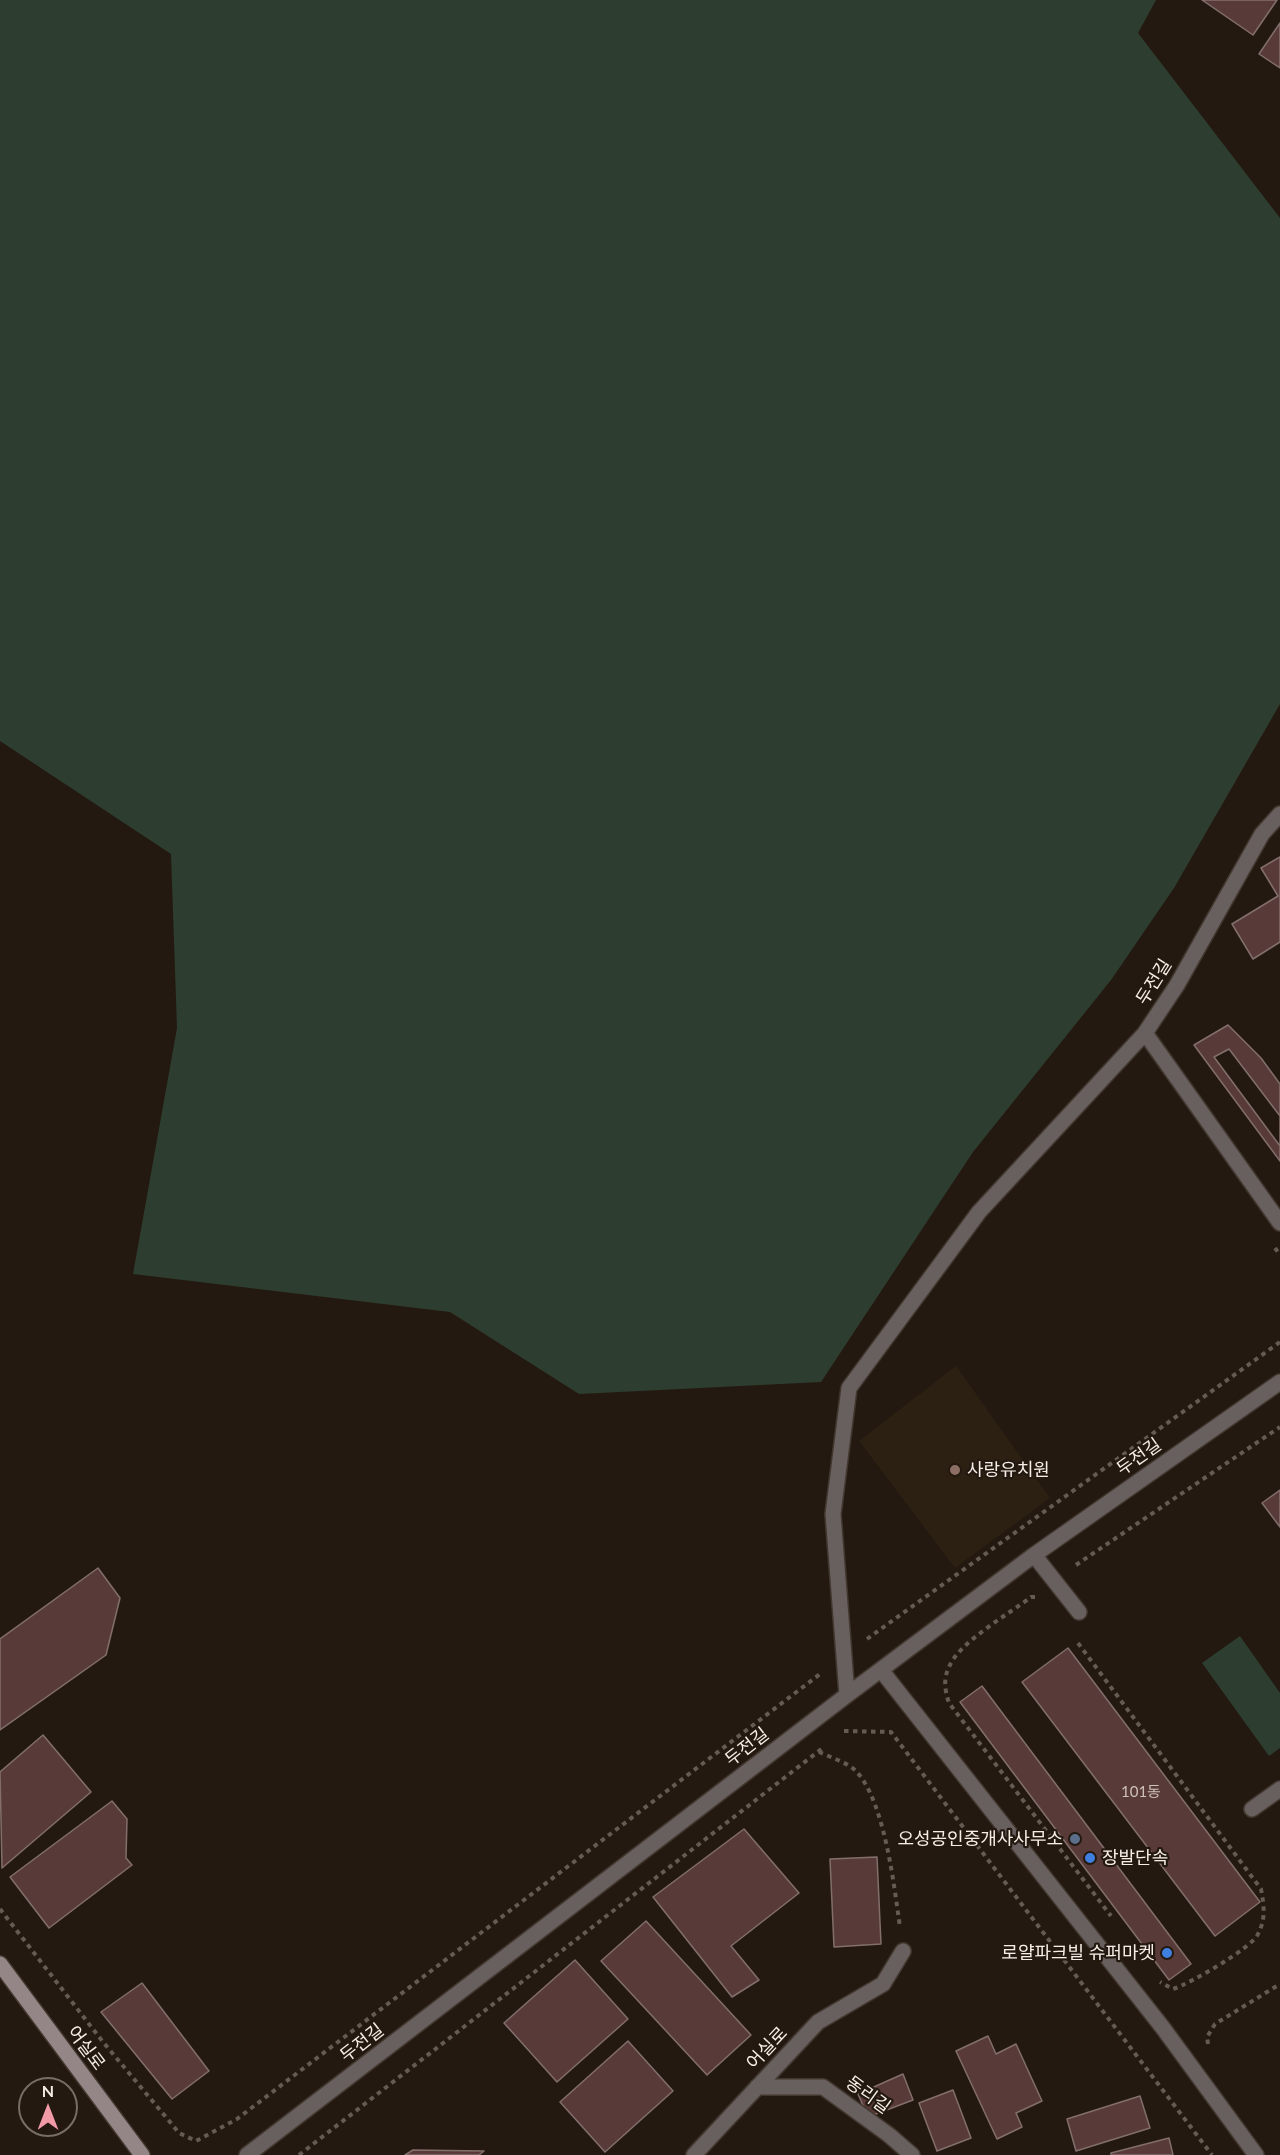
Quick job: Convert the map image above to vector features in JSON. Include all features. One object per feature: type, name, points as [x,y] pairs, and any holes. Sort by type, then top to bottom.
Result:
[{"type":"main road","name":"어실로","points":[[0,1964],[142,2155]]},
{"type":"street","name":"두전길","points":[[1280,814],[1262,834],[1177,985],[1145,1033],[1280,1223]]},
{"type":"street","points":[[847,1695],[833,1514],[849,1388],[979,1212],[1145,1033]]},
{"type":"street","name":"두전길","points":[[247,2155],[847,1695],[1034,1555],[1280,1382]]},
{"type":"street","points":[[1034,1555],[1079,1612]]},
{"type":"street","points":[[881,1670],[1163,2028],[1256,2155]]},
{"type":"street","points":[[1252,1809],[1280,1789]]},
{"type":"street","name":"어실로","points":[[694,2155],[818,2022],[883,1984],[903,1951]]},
{"type":"street","name":"동리길","points":[[757,2087],[823,2087],[889,2135],[912,2155]]},
{"type":"path","points":[[0,1909],[96,2033],[179,2133],[196,2141],[237,2119],[843,1656],[1280,1342]]},
{"type":"path","points":[[1076,1565],[1280,1427]]},
{"type":"path","points":[[1039,1598],[1031,1597],[958,1652],[949,1667],[944,1687],[949,1703],[1112,1918]]},
{"type":"path","points":[[1078,1643],[1261,1889],[1265,1914],[1258,1937],[1187,1985],[1173,1989],[1161,1983],[1154,1974]]},
{"type":"path","points":[[836,1737],[845,1730],[891,1731],[1212,2155]]},
{"type":"path","points":[[299,2155],[828,1744]]},
{"type":"path","points":[[819,1752],[856,1771],[870,1796],[888,1846],[903,1951]]},
{"type":"path","points":[[1210,2050],[1206,2037],[1215,2024],[1280,1984]]},
{"type":"shaded area","name":"사랑유치원","points":[[956,1366],[1050,1498],[955,1568],[859,1441]]},
{"type":"green space","points":[[0,0],[1156,0],[1138,33],[1280,218],[1280,704],[1174,888],[1111,980],[973,1152],[821,1382],[579,1394],[450,1312],[133,1274],[177,1028],[171,854],[0,741]]},
{"type":"green space","points":[[1240,1636],[1280,1693],[1280,1748],[1269,1756],[1202,1663]]},
{"type":"building","points":[[1202,0],[1277,0],[1253,35]]},
{"type":"building","points":[[1280,23],[1280,68],[1259,54]]},
{"type":"building","points":[[1280,857],[1280,942],[1253,959],[1232,924],[1278,896],[1261,868]]},
{"type":"building","points":[[1228,1025],[1261,1058],[1280,1084],[1280,1161],[1194,1045]]},
{"type":"building","points":[[1229,1049],[1280,1116],[1280,1146],[1214,1057]]},
{"type":"building","points":[[1280,1490],[1280,1527],[1262,1503]]},
{"type":"building","points":[[98,1568],[120,1598],[106,1655],[0,1730],[0,1639]]},
{"type":"building","points":[[1068,1648],[1260,1902],[1215,1936],[1022,1682]]},
{"type":"building","points":[[982,1686],[1191,1964],[1169,1980],[960,1702]]},
{"type":"building","points":[[43,1735],[91,1792],[2,1868],[0,1772]]},
{"type":"building","points":[[112,1801],[127,1819],[126,1858],[132,1865],[49,1928],[10,1877]]},
{"type":"building","points":[[744,1829],[799,1893],[731,1946],[759,1980],[732,1997],[653,1897]]},
{"type":"building","points":[[877,1857],[881,1944],[834,1947],[830,1859]]},
{"type":"building","points":[[646,1921],[751,2035],[707,2075],[601,1961]]},
{"type":"building","points":[[575,1960],[628,2019],[557,2082],[504,2023]]},
{"type":"building","points":[[142,1983],[209,2071],[172,2099],[101,2012]]},
{"type":"building","points":[[988,2036],[996,2054],[1016,2044],[1042,2101],[1016,2113],[1022,2127],[997,2139],[956,2051]]},
{"type":"building","points":[[628,2041],[673,2091],[605,2152],[560,2102]]},
{"type":"building","points":[[903,2074],[913,2100],[868,2117],[858,2094]]},
{"type":"building","points":[[953,2090],[971,2138],[937,2151],[919,2103]]},
{"type":"building","points":[[1140,2096],[1150,2128],[1076,2151],[1067,2119]]},
{"type":"building","points":[[1169,2138],[1173,2155],[1111,2155],[1111,2153]]},
{"type":"building","points":[[413,2150],[484,2151],[479,2155],[405,2155]]},
{"type":"place","name":"사랑유치원","points":[[955,1470]]},
{"type":"place","name":"오성공인중개사사무소","points":[[1075,1839]]},
{"type":"place","name":"장발단속","points":[[1090,1858]]},
{"type":"place","name":"로얄파크빌 슈퍼마켓","points":[[1167,1953]]}]
